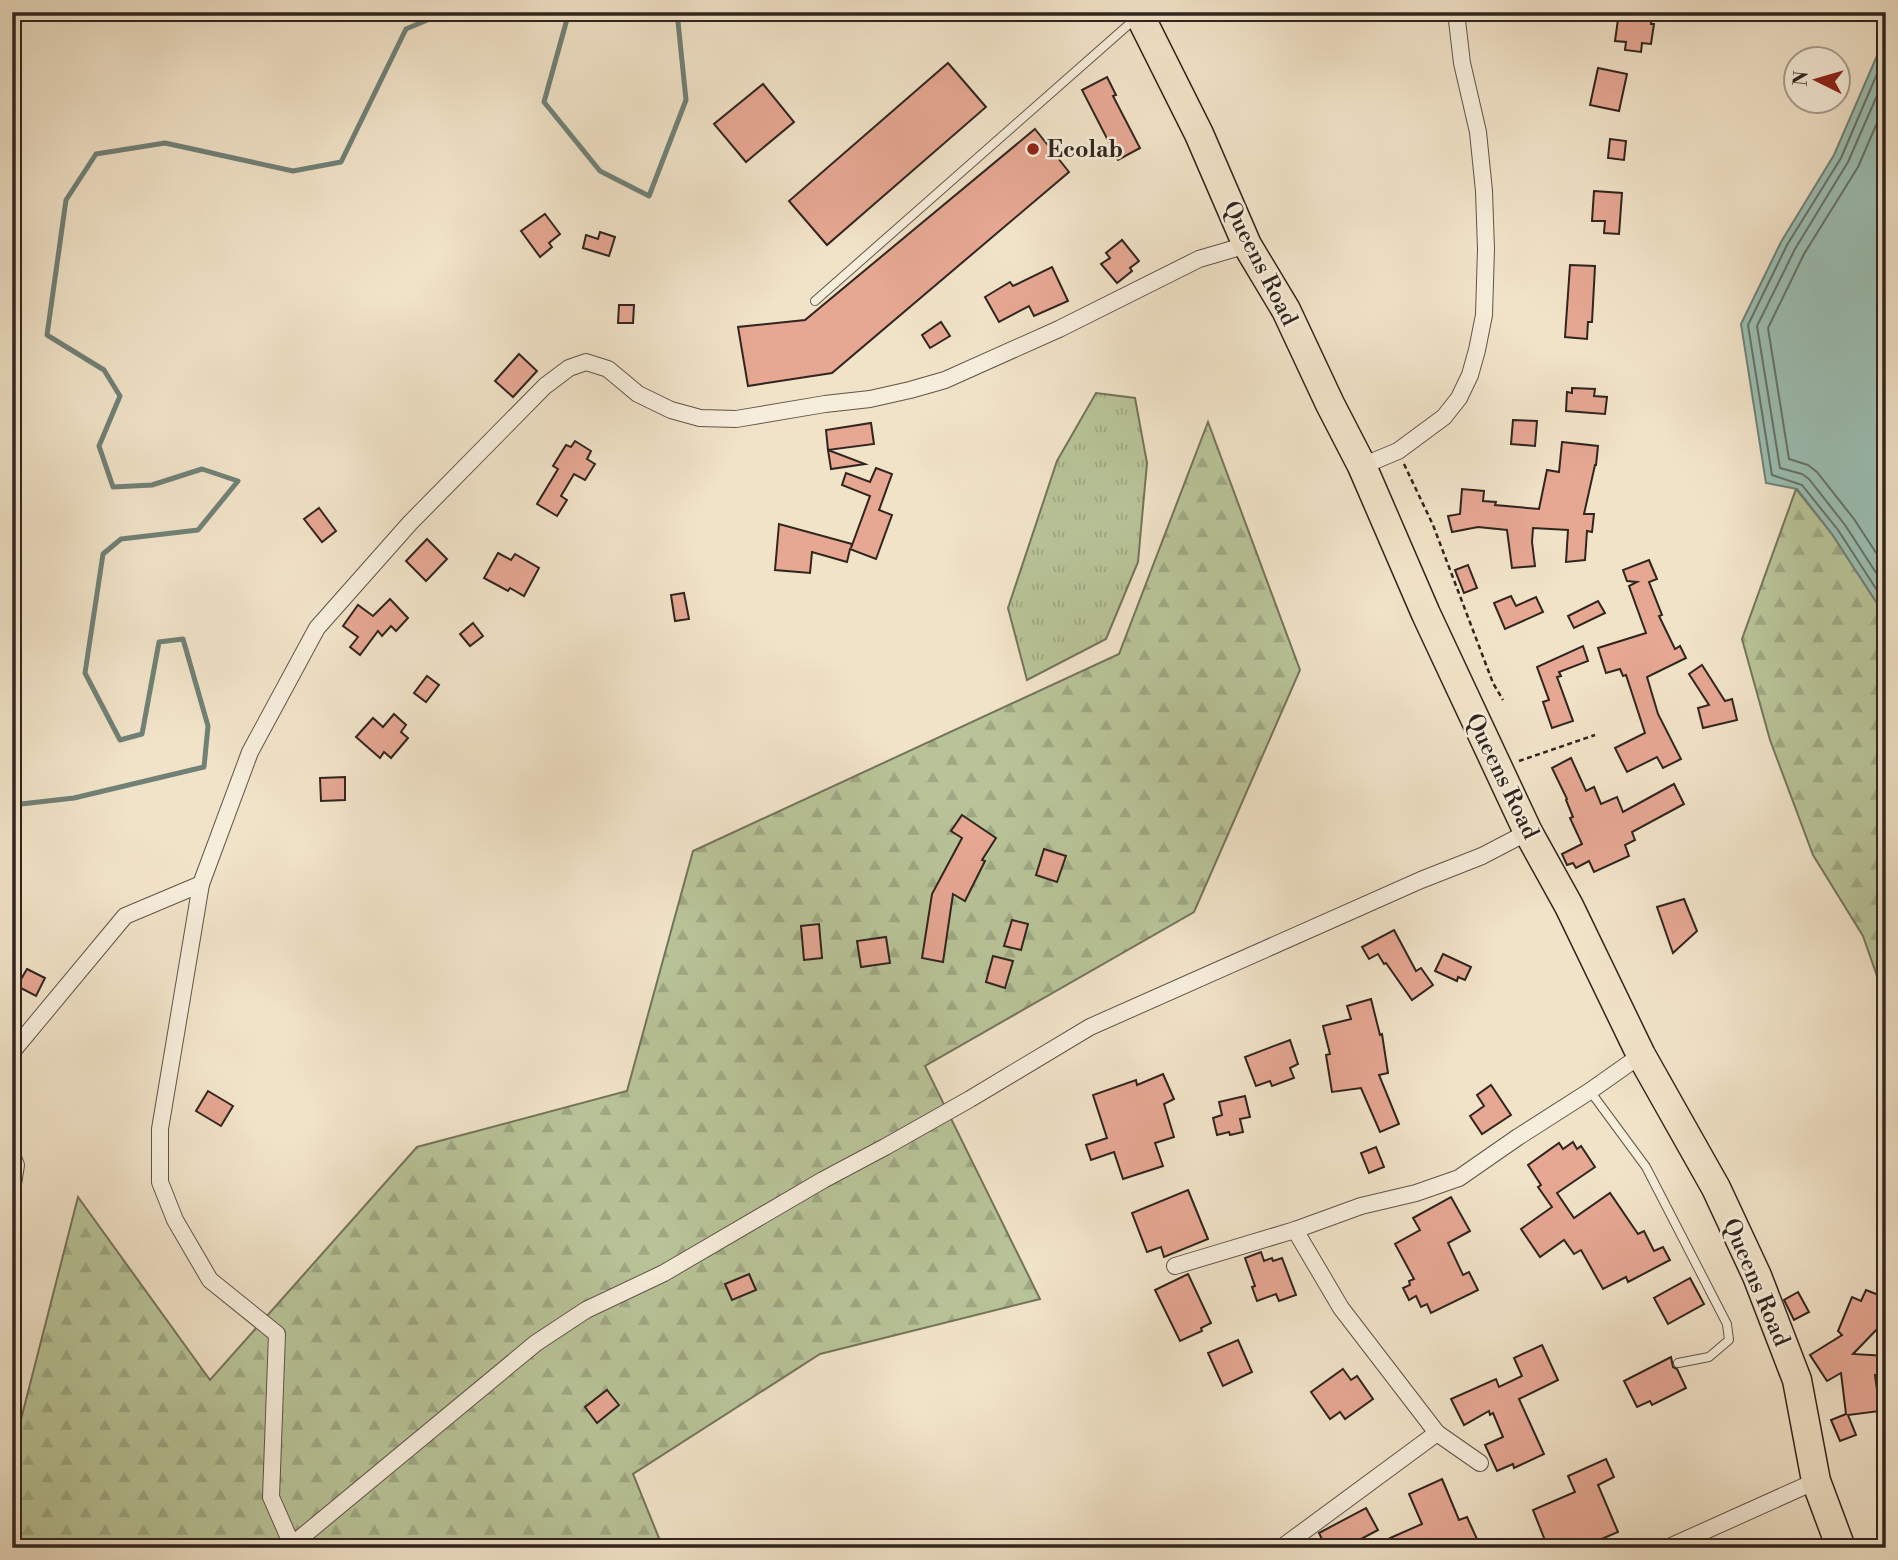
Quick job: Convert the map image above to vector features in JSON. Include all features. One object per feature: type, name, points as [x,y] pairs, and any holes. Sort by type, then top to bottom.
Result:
[{"type":"highway","name":"Queens Road","points":[[1139,13],[1199,134],[1247,244],[1286,310],[1362,466],[1426,614],[1528,832],[1569,906],[1642,1055],[1716,1188],[1757,1276],[1797,1380],[1816,1481],[1841,1548]]},
{"type":"street","points":[[1362,466],[1398,451],[1444,417],[1459,398],[1474,362],[1484,315],[1486,249],[1478,132],[1462,63],[1456,12]]},
{"type":"street","points":[[1247,244],[1199,260],[1059,329],[945,380],[870,399],[736,419],[700,418],[671,410],[638,394],[608,369],[586,362],[569,368],[545,386],[410,523],[317,628],[250,752],[201,884],[160,1129],[160,1182],[175,1220],[210,1280],[277,1334],[271,1497],[292,1546],[536,1343],[586,1310],[664,1273],[823,1180],[970,1099],[1090,1027],[1421,880],[1482,856],[1528,832]]},
{"type":"street","points":[[12,1052],[125,916],[201,884]]},
{"type":"street","points":[[1175,1266],[1295,1230],[1361,1206],[1416,1193],[1459,1178],[1642,1055]]},
{"type":"street","points":[[12,1155],[16,1165],[12,1191]]},
{"type":"street","points":[[1295,1230],[1341,1308],[1437,1433],[1480,1463]]},
{"type":"street","points":[[1281,1548],[1437,1433]]},
{"type":"street","points":[[1667,1548],[1816,1481]]},
{"type":"lane","points":[[815,301],[1139,13]]},
{"type":"lane","points":[[1590,1091],[1646,1167],[1727,1324],[1729,1340],[1709,1356],[1678,1363]]},
{"type":"path","points":[[1398,451],[1433,525],[1493,683],[1503,700]]},
{"type":"path","points":[[1498,769],[1595,735]]},
{"type":"green space","points":[[1096,393],[1135,398],[1147,463],[1138,562],[1106,639],[1027,680],[1008,608],[1057,461]]},
{"type":"green space","points":[[1208,422],[1300,670],[1194,912],[925,1066],[1040,1299],[820,1354],[633,1474],[663,1548],[12,1548],[12,1430],[18,1431],[78,1197],[210,1380],[417,1147],[627,1091],[693,851],[1119,654]]},
{"type":"green space","points":[[1796,489],[1832,534],[1886,617],[1886,1002],[1863,936],[1813,855],[1770,740],[1742,639]]},
{"type":"water","points":[[1886,35],[1886,617],[1832,534],[1797,489],[1766,483],[1741,324],[1781,242],[1834,155]]},
{"type":"building","points":[[1619,12],[1642,12],[1642,15],[1652,16],[1651,24],[1654,24],[1651,44],[1642,43],[1641,52],[1625,50],[1626,42],[1615,41]]},
{"type":"building","points":[[948,63],[986,107],[827,245],[789,201]]},
{"type":"building","points":[[1598,68],[1627,74],[1619,111],[1590,105]]},
{"type":"building","points":[[1107,77],[1116,95],[1113,96],[1140,148],[1118,160],[1082,90]]},
{"type":"building","points":[[763,84],[794,122],[746,162],[714,124]]},
{"type":"building","points":[[1035,129],[1069,172],[832,373],[748,386],[738,327],[805,320]]},
{"type":"building","points":[[1610,139],[1626,141],[1624,160],[1608,158]]},
{"type":"building","points":[[1594,191],[1622,193],[1619,234],[1604,233],[1605,221],[1592,221]]},
{"type":"building","points":[[545,214],[560,234],[549,243],[552,247],[540,257],[521,231]]},
{"type":"building","points":[[600,232],[615,237],[609,256],[583,248],[586,235],[598,239]]},
{"type":"building","points":[[1122,240],[1139,261],[1130,268],[1132,271],[1117,283],[1101,264],[1110,258],[1106,253]]},
{"type":"building","points":[[1570,265],[1595,266],[1592,322],[1588,322],[1587,339],[1565,337]]},
{"type":"building","points":[[1052,267],[1068,301],[1034,316],[1029,306],[999,322],[985,297],[1010,282],[1013,286]]},
{"type":"building","points":[[619,305],[634,305],[633,323],[618,323]]},
{"type":"building","points":[[941,322],[950,336],[930,348],[922,335]]},
{"type":"building","points":[[519,354],[537,371],[513,397],[495,381]]},
{"type":"building","points":[[1572,388],[1595,389],[1594,396],[1607,397],[1605,414],[1566,411],[1567,392],[1572,393]]},
{"type":"building","points":[[1513,420],[1537,421],[1535,446],[1511,444]]},
{"type":"building","points":[[871,423],[874,444],[828,450],[826,430]]},
{"type":"building","points":[[575,441],[591,451],[587,459],[595,464],[585,480],[574,474],[561,496],[567,500],[557,516],[537,504],[558,469],[553,466],[566,445],[571,447]]},
{"type":"building","points":[[1562,442],[1598,446],[1584,514],[1594,514],[1592,532],[1587,531],[1585,560],[1566,562],[1568,530],[1533,528],[1535,566],[1512,568],[1507,530],[1478,527],[1452,532],[1448,516],[1460,514],[1462,489],[1484,491],[1483,501],[1496,502],[1495,505],[1539,509],[1547,470],[1559,472]]},
{"type":"building","points":[[828,450],[865,464],[831,469]]},
{"type":"building","points":[[876,468],[892,474],[879,510],[892,515],[876,559],[850,549],[847,562],[812,552],[810,573],[775,570],[779,524],[852,544],[851,548],[870,496],[842,485],[846,473],[870,482]]},
{"type":"building","points":[[319,508],[336,531],[322,542],[304,519]]},
{"type":"building","points":[[427,539],[447,559],[426,581],[406,561]]},
{"type":"building","points":[[498,553],[511,560],[515,554],[539,568],[524,596],[484,578]]},
{"type":"building","points":[[1649,560],[1657,579],[1649,582],[1662,615],[1659,616],[1675,649],[1680,646],[1686,658],[1647,677],[1658,714],[1681,759],[1663,768],[1657,757],[1627,772],[1615,748],[1645,733],[1626,675],[1623,676],[1620,669],[1606,673],[1598,648],[1646,633],[1629,586],[1637,582],[1627,581],[1623,570]]},
{"type":"building","points":[[1468,565],[1477,588],[1464,593],[1455,570]]},
{"type":"building","points":[[684,593],[689,619],[675,621],[671,595]]},
{"type":"building","points":[[1511,596],[1516,606],[1536,597],[1543,612],[1505,629],[1494,603]]},
{"type":"building","points":[[390,599],[408,618],[396,631],[391,626],[382,636],[378,631],[360,655],[350,647],[358,637],[343,626],[358,605],[373,616]]},
{"type":"building","points":[[1598,601],[1605,613],[1574,628],[1568,616]]},
{"type":"building","points":[[473,623],[483,636],[470,646],[460,634]]},
{"type":"building","points":[[1583,646],[1588,661],[1559,672],[1561,676],[1557,677],[1573,721],[1552,728],[1543,702],[1549,700],[1537,667]]},
{"type":"building","points":[[1702,665],[1725,701],[1732,699],[1737,720],[1703,728],[1698,708],[1709,705],[1689,674]]},
{"type":"building","points":[[427,676],[439,685],[426,702],[414,693]]},
{"type":"building","points":[[394,714],[406,725],[401,732],[408,738],[391,758],[384,752],[380,758],[356,737],[373,718],[383,727]]},
{"type":"building","points":[[1571,758],[1586,791],[1594,787],[1601,804],[1617,797],[1623,812],[1674,784],[1684,804],[1632,832],[1635,840],[1625,845],[1629,856],[1594,872],[1589,861],[1576,868],[1573,863],[1567,865],[1562,854],[1582,844],[1570,818],[1573,817],[1567,799],[1552,768]]},
{"type":"building","points":[[345,777],[345,800],[321,801],[320,778]]},
{"type":"building","points":[[962,815],[996,838],[982,860],[985,861],[965,901],[953,894],[943,962],[922,958],[932,894],[962,838],[951,831]]},
{"type":"building","points":[[1044,849],[1066,856],[1057,882],[1036,875]]},
{"type":"building","points":[[1684,899],[1697,931],[1673,953],[1657,907]]},
{"type":"building","points":[[1012,920],[1028,924],[1021,950],[1004,946]]},
{"type":"building","points":[[819,924],[822,958],[804,960],[801,926]]},
{"type":"building","points":[[1394,930],[1416,971],[1421,968],[1433,985],[1412,1000],[1378,954],[1369,959],[1362,947]]},
{"type":"building","points":[[886,937],[890,963],[861,967],[857,941]]},
{"type":"building","points":[[1443,954],[1471,967],[1465,980],[1458,977],[1457,981],[1435,971]]},
{"type":"building","points":[[993,956],[1013,961],[1005,988],[986,982]]},
{"type":"building","points":[[27,969],[45,978],[36,996],[17,986]]},
{"type":"building","points":[[1371,999],[1380,1035],[1382,1034],[1388,1073],[1379,1075],[1399,1124],[1380,1132],[1361,1088],[1332,1092],[1326,1055],[1330,1054],[1323,1026],[1351,1019],[1347,1006]]},
{"type":"building","points":[[1290,1040],[1298,1064],[1290,1068],[1294,1078],[1272,1086],[1270,1081],[1256,1086],[1245,1057]]},
{"type":"building","points":[[1163,1074],[1174,1099],[1164,1104],[1174,1137],[1155,1143],[1163,1166],[1123,1179],[1114,1152],[1091,1160],[1086,1145],[1107,1138],[1093,1095],[1136,1080],[1137,1085]]},
{"type":"building","points":[[1491,1085],[1511,1115],[1482,1134],[1470,1116],[1484,1106],[1477,1095]]},
{"type":"building","points":[[208,1091],[233,1106],[221,1126],[196,1111]]},
{"type":"building","points":[[1245,1096],[1250,1117],[1240,1119],[1243,1132],[1217,1135],[1213,1118],[1222,1115],[1219,1102]]},
{"type":"building","points":[[1573,1142],[1577,1149],[1581,1146],[1595,1167],[1557,1193],[1574,1218],[1610,1193],[1638,1234],[1644,1231],[1654,1251],[1663,1247],[1670,1260],[1628,1282],[1626,1277],[1603,1289],[1581,1250],[1574,1254],[1564,1240],[1540,1257],[1521,1229],[1552,1207],[1538,1187],[1541,1185],[1528,1165],[1559,1143],[1563,1149]]},
{"type":"building","points":[[1376,1147],[1384,1167],[1369,1173],[1361,1153]]},
{"type":"building","points":[[1188,1190],[1208,1239],[1164,1257],[1161,1247],[1147,1252],[1132,1213]]},
{"type":"building","points":[[1451,1197],[1470,1231],[1448,1243],[1463,1275],[1469,1272],[1478,1290],[1431,1313],[1427,1304],[1421,1307],[1416,1296],[1409,1300],[1403,1288],[1410,1285],[1409,1281],[1414,1279],[1395,1244],[1420,1230],[1413,1218]]},
{"type":"building","points":[[1261,1252],[1264,1261],[1282,1258],[1296,1295],[1279,1301],[1276,1294],[1257,1301],[1252,1287],[1255,1286],[1245,1258]]},
{"type":"building","points":[[749,1274],[756,1290],[732,1300],[725,1284]]},
{"type":"building","points":[[1188,1274],[1211,1323],[1201,1328],[1202,1331],[1180,1341],[1155,1290]]},
{"type":"building","points":[[1690,1278],[1704,1304],[1668,1324],[1654,1298]]},
{"type":"building","points":[[1866,1290],[1886,1298],[1886,1327],[1881,1325],[1853,1354],[1886,1356],[1886,1375],[1875,1375],[1880,1411],[1848,1415],[1856,1435],[1840,1441],[1831,1420],[1846,1414],[1841,1373],[1827,1381],[1810,1355],[1842,1335],[1838,1331],[1852,1297],[1861,1301]]},
{"type":"building","points":[[1798,1292],[1809,1312],[1794,1320],[1784,1300]]},
{"type":"building","points":[[1238,1340],[1252,1372],[1223,1386],[1208,1353]]},
{"type":"building","points":[[1542,1345],[1558,1380],[1519,1399],[1544,1454],[1514,1468],[1513,1464],[1497,1471],[1485,1445],[1503,1437],[1493,1413],[1490,1415],[1489,1411],[1464,1425],[1451,1399],[1496,1379],[1499,1387],[1522,1376],[1514,1358]]},
{"type":"building","points":[[1671,1357],[1673,1367],[1677,1369],[1686,1388],[1652,1405],[1650,1401],[1637,1407],[1624,1381]]},
{"type":"building","points":[[1343,1369],[1351,1380],[1357,1376],[1373,1399],[1345,1419],[1340,1412],[1330,1419],[1311,1392]]},
{"type":"building","points":[[607,1390],[619,1405],[597,1423],[585,1407]]},
{"type":"building","points":[[1606,1459],[1614,1477],[1598,1485],[1618,1532],[1592,1543],[1594,1548],[1548,1548],[1533,1510],[1575,1492],[1568,1476]]},
{"type":"building","points":[[1442,1479],[1459,1520],[1467,1517],[1481,1548],[1394,1548],[1390,1538],[1422,1524],[1409,1494]]},
{"type":"building","points":[[1366,1508],[1378,1530],[1344,1548],[1326,1548],[1319,1533]]},
{"type":"waterway","points":[[12,805],[74,798],[204,767],[208,726],[183,639],[159,642],[142,734],[120,740],[85,673],[103,554],[121,539],[198,530],[238,481],[202,469],[152,485],[113,487],[99,446],[120,396],[104,370],[47,335],[66,200],[96,154],[165,143],[293,171],[341,162],[406,29],[446,12]]},
{"type":"waterway","points":[[569,12],[544,102],[600,171],[649,196],[686,100],[677,12]]},
{"type":"place","name":"Ecolab","points":[[1033,149]]}]
